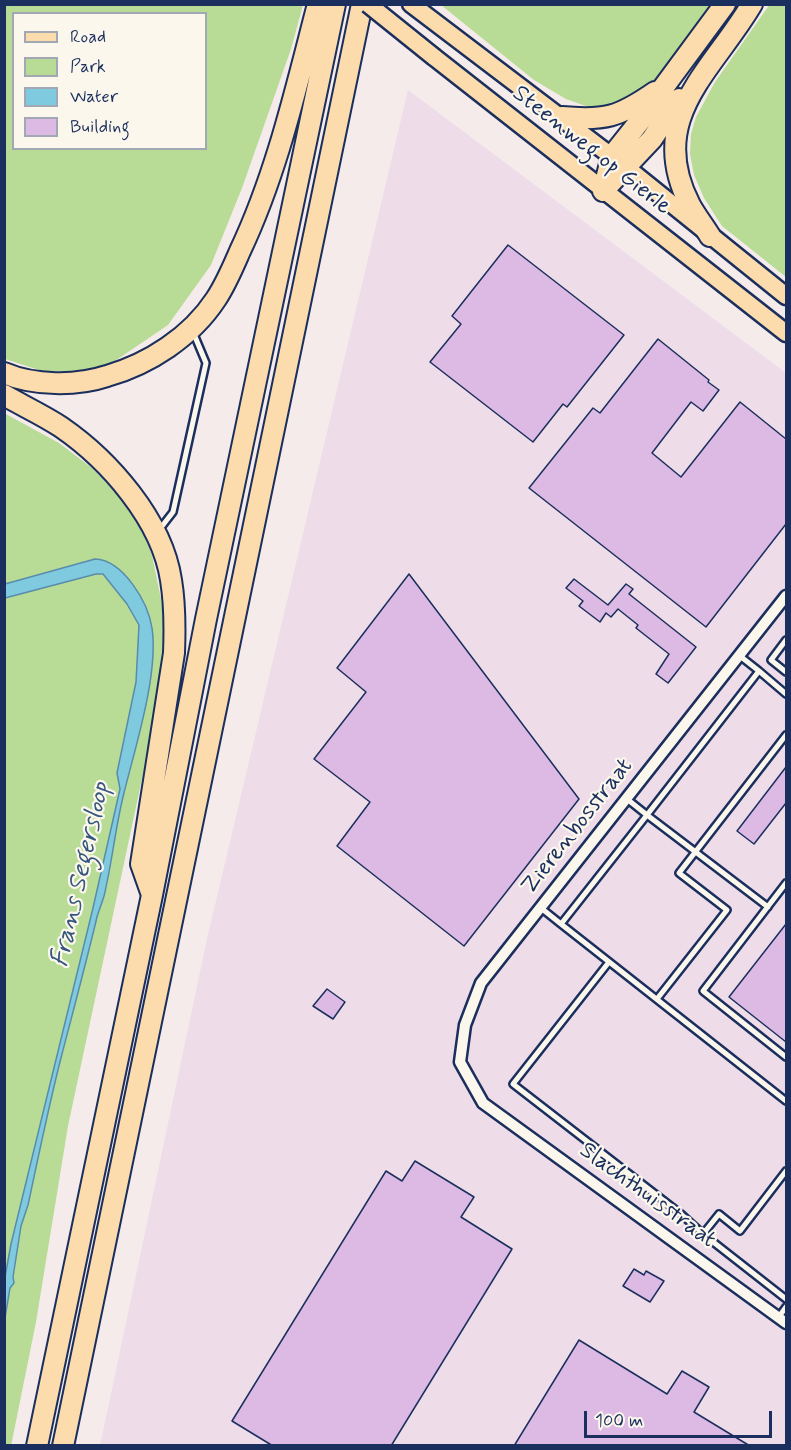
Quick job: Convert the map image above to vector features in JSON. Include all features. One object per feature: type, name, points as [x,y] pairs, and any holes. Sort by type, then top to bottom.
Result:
[{"type":"highway","points":[[4,373],[50,382],[87,382],[128,370],[167,348],[215,301],[256,218],[277,155],[318,4]]},
{"type":"highway","points":[[37,1446],[152,895],[206,619],[335,4]]},
{"type":"highway","points":[[63,1446],[362,4]]},
{"type":"highway","points":[[352,54],[370,28],[376,4]]},
{"type":"highway","points":[[603,191],[663,88],[725,4]]},
{"type":"highway","points":[[710,236],[691,205],[680,179],[675,155],[676,131],[682,110],[696,89],[702,74],[752,4]]},
{"type":"highway","points":[[620,162],[652,139],[690,83],[702,74]]},
{"type":"highway","points":[[562,117],[592,120],[620,114],[663,88]]},
{"type":"highway","points":[[4,395],[60,426],[100,458],[133,495],[157,533],[171,577],[175,619],[174,653],[141,864],[152,895]]},
{"type":"main road","name":"Steenweg op Gierle","points":[[368,4],[786,333]]},
{"type":"main road","name":"Steenweg op Gierle","points":[[411,4],[620,162],[786,296]]},
{"type":"street","name":"Zierenbosstraat","points":[[483,1103],[460,1062],[465,1025],[482,983],[786,596]]},
{"type":"street","name":"Slachthuisstraat","points":[[483,1103],[782,1321]]},
{"type":"lane","points":[[157,533],[173,512],[206,363],[191,327]]},
{"type":"lane","points":[[786,640],[771,660],[786,672]]},
{"type":"lane","points":[[740,656],[786,694]]},
{"type":"lane","points":[[561,924],[759,671]]},
{"type":"lane","points":[[657,999],[727,910],[679,873],[786,735]]},
{"type":"lane","points":[[627,799],[768,906]]},
{"type":"lane","points":[[786,883],[703,992],[786,1057]]},
{"type":"lane","points":[[541,908],[786,1101]]},
{"type":"lane","points":[[609,962],[513,1084],[681,1214],[786,1299]]},
{"type":"lane","points":[[703,1234],[719,1214],[740,1232],[786,1171]]},
{"type":"lane","points":[[782,1321],[786,1307]]},
{"type":"shaded area","points":[[408,90],[786,373],[786,1445],[100,1446],[207,939]]},
{"type":"green space","points":[[5,4],[303,5],[291,49],[242,188],[211,265],[168,325],[109,365],[76,371],[42,371],[5,359]]},
{"type":"green space","points":[[770,4],[786,5],[786,277],[722,226],[704,198],[694,175],[690,154],[691,134],[696,117],[715,82]]},
{"type":"green space","points":[[441,5],[712,5],[664,77],[637,100],[600,111],[566,99],[534,80]]},
{"type":"green space","points":[[4,413],[59,443],[92,468],[116,493],[140,526],[152,555],[165,619],[156,713],[68,1126],[36,1322],[11,1446],[4,1445]]},
{"type":"water","points":[[95,559],[105,561],[124,574],[140,595],[152,628],[152,668],[144,713],[120,809],[104,896],[57,1073],[28,1205],[21,1226],[14,1283],[10,1288],[5,1318],[5,1277],[11,1244],[120,789],[117,773],[136,682],[139,625],[127,604],[103,574],[5,598],[5,584]]},
{"type":"building","points":[[508,245],[624,335],[567,407],[563,404],[533,442],[430,362],[461,324],[452,316]]},
{"type":"building","points":[[658,339],[719,390],[703,411],[691,402],[652,453],[681,477],[740,402],[786,439],[786,524],[706,627],[529,488],[593,408],[600,413]]},
{"type":"building","points":[[409,574],[579,799],[464,946],[337,846],[370,802],[314,759],[366,692],[337,668]]},
{"type":"building","points":[[574,579],[608,605],[626,584],[633,589],[629,594],[696,647],[668,683],[656,674],[669,654],[636,628],[638,625],[618,609],[611,617],[606,613],[600,622],[579,606],[583,601],[566,588]]},
{"type":"building","points":[[786,767],[786,803],[754,844],[737,831]]},
{"type":"building","points":[[786,924],[786,1042],[729,997]]},
{"type":"building","points":[[327,989],[345,1002],[333,1019],[313,1006]]},
{"type":"building","points":[[415,1161],[474,1197],[461,1217],[512,1249],[391,1446],[273,1446],[232,1421],[386,1171],[402,1181]]},
{"type":"building","points":[[634,1269],[644,1275],[646,1271],[664,1281],[650,1302],[623,1286]]},
{"type":"building","points":[[579,1340],[667,1394],[682,1371],[709,1387],[694,1412],[750,1446],[514,1446]]},
{"type":"water label","name":"Frans Segersloop","points":[[82,875]]}]
